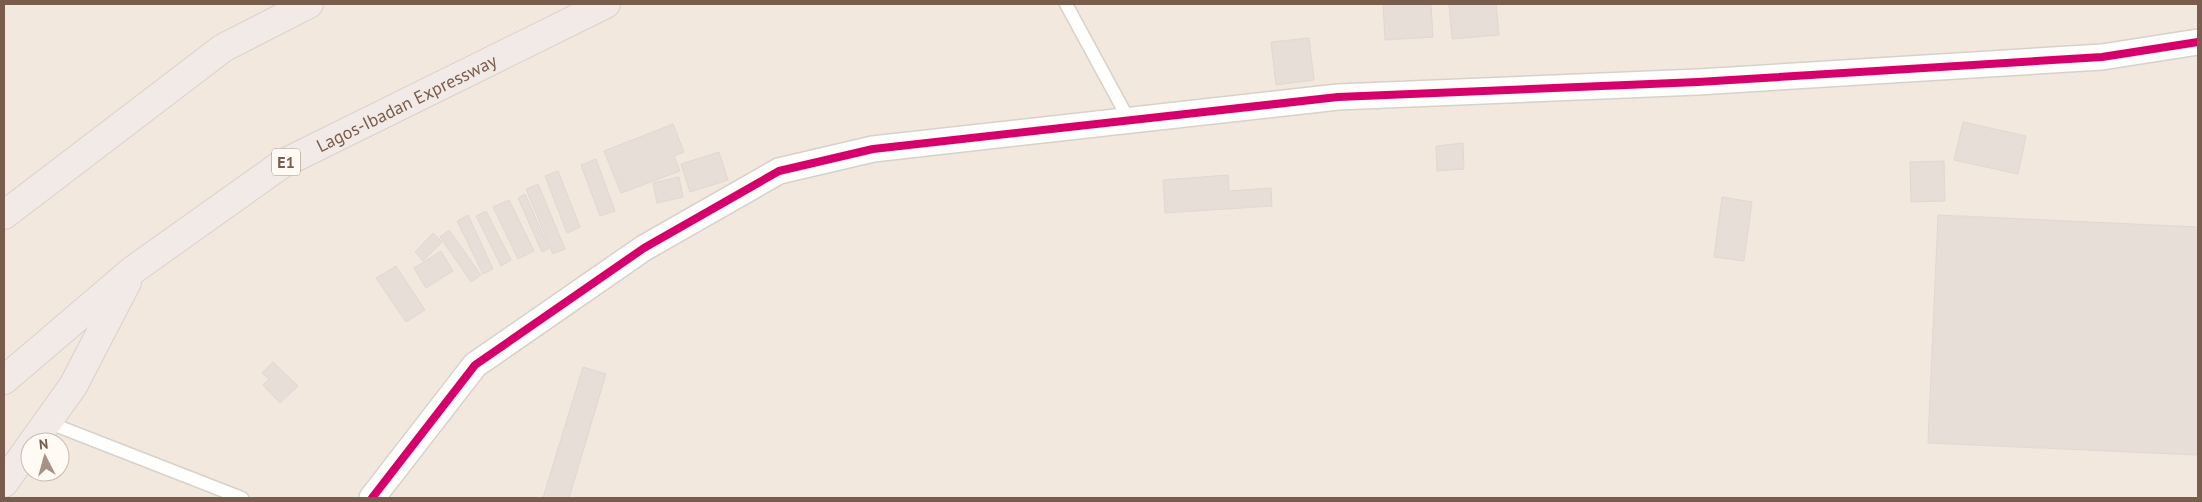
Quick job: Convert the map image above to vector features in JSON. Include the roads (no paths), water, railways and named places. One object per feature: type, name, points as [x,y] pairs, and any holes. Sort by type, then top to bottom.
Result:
[{"type":"highway","points":[[4,215],[223,48],[309,4]]},
{"type":"highway","name":"Lagos-Ibadan Expressway","points":[[4,380],[133,270],[282,164],[606,4]]},
{"type":"highway","points":[[40,432],[73,386],[133,270]]},
{"type":"highway","points":[[4,483],[20,460]]},
{"type":"street","points":[[372,498],[475,365],[644,248],[780,172],[873,149],[1338,97],[1698,82],[2102,58],[2198,42]]},
{"type":"lane","points":[[1066,4],[1129,120]]},
{"type":"lane","points":[[70,442],[242,498]]}]
